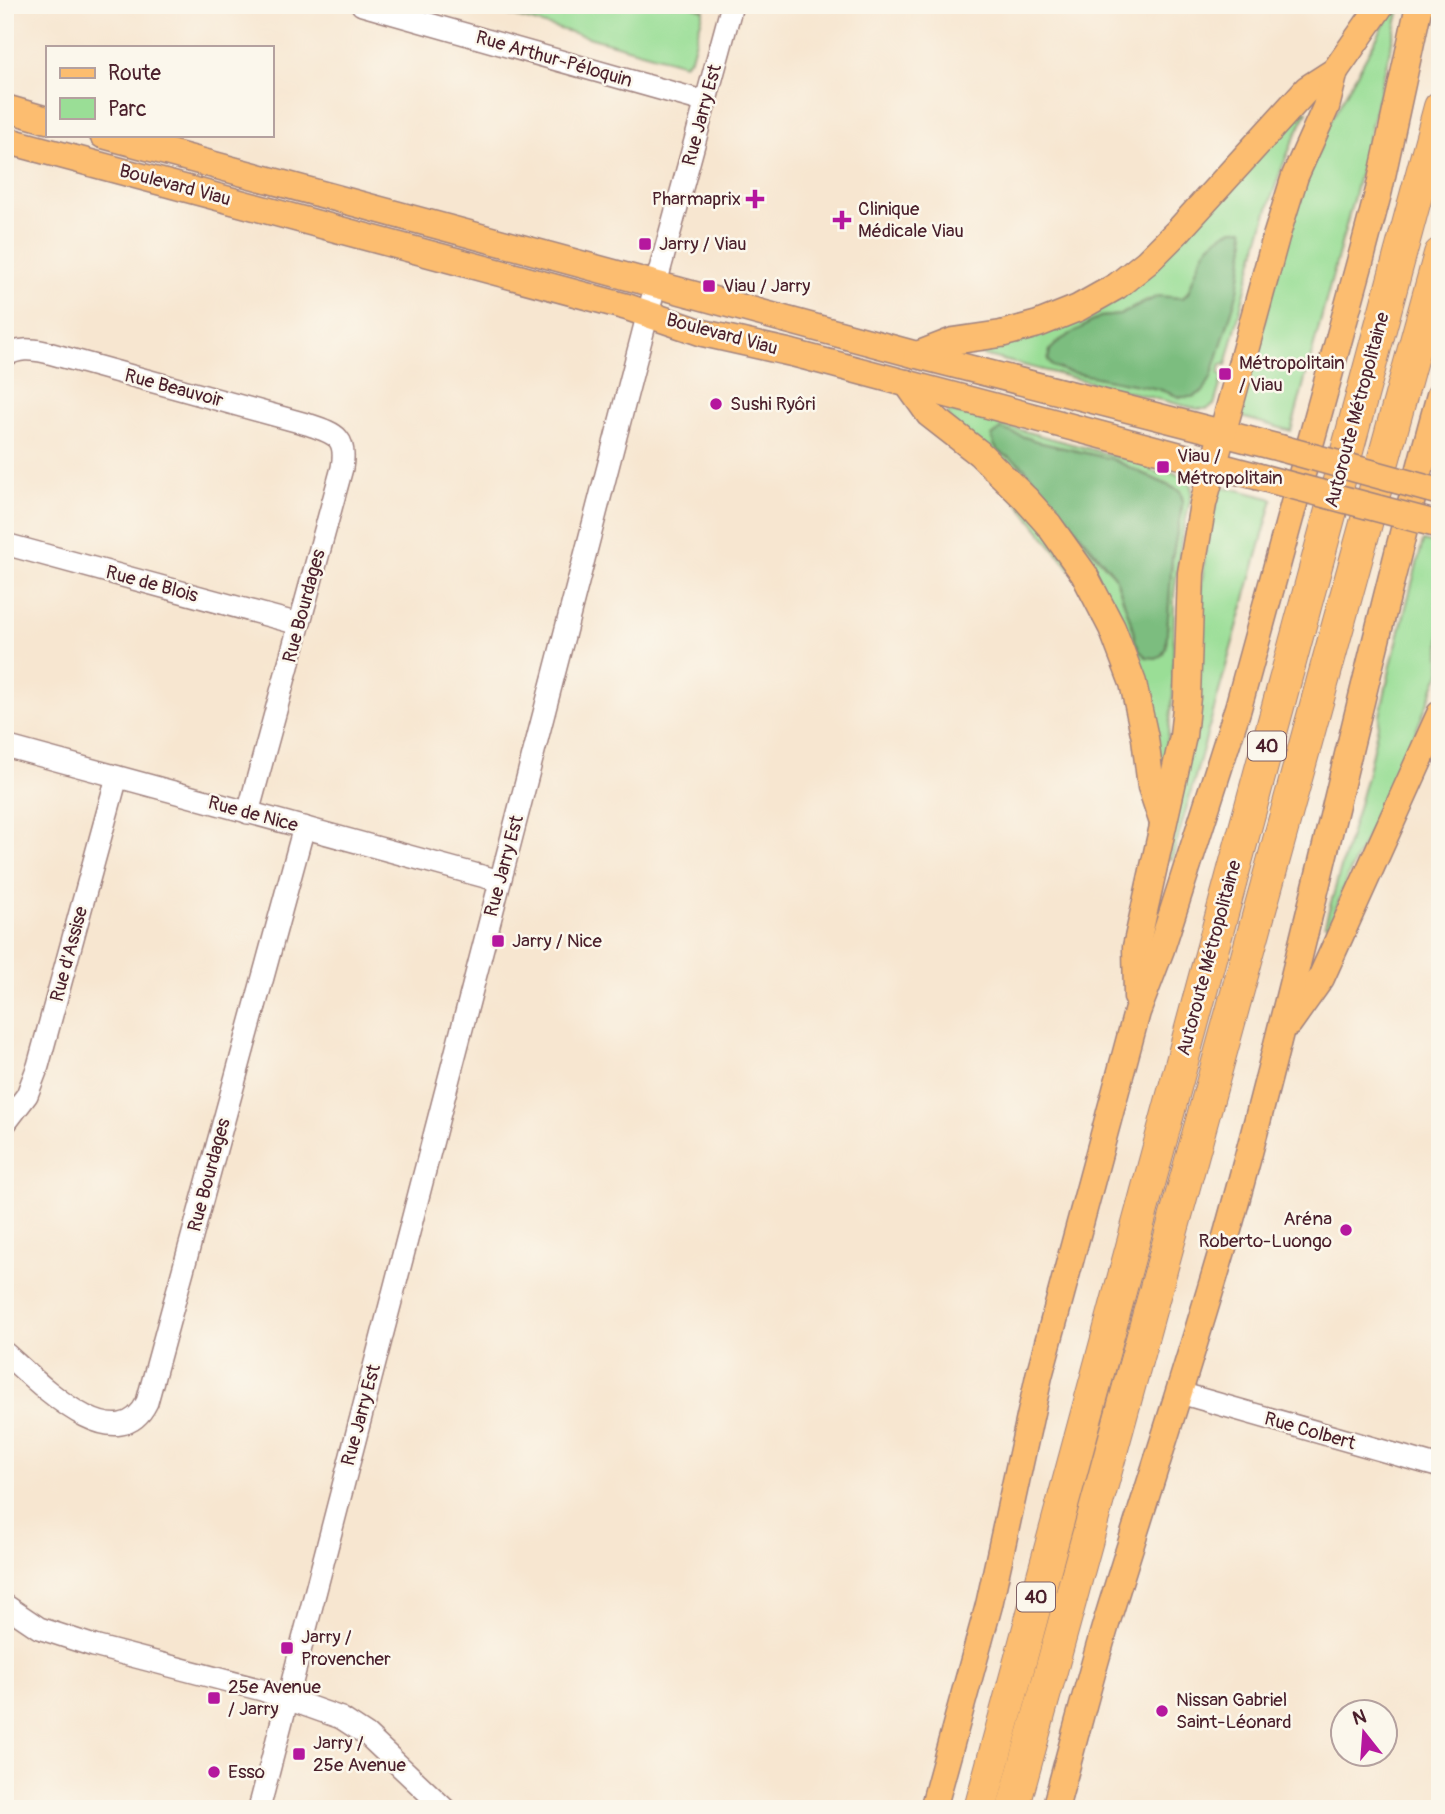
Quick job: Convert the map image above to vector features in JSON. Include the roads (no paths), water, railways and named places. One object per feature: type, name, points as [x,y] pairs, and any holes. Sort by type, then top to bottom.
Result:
[{"type":"highway","name":"Autoroute Métropolitaine","points":[[980,1809],[1440,107]]},
{"type":"highway","name":"Autoroute Métropolitaine","points":[[1013,1809],[1440,254]]},
{"type":"main road","points":[[933,1809],[989,1605],[1039,1376],[1137,1013],[1161,948],[1238,708],[1379,190],[1419,5]]},
{"type":"main road","points":[[1137,1013],[1136,947],[1180,752],[1185,716],[1192,556],[1214,464],[1285,208],[1304,155],[1326,107],[1335,71],[1377,6]]},
{"type":"main road","points":[[917,355],[953,341],[1002,334],[1038,324],[1078,308],[1116,286],[1147,262],[1179,230],[1307,89],[1335,71]]},
{"type":"main road","points":[[5,108],[46,120]]},
{"type":"main road","name":"Boulevard Viau","points":[[107,136],[917,355],[1223,432],[1440,492]]},
{"type":"main road","name":"Boulevard Viau","points":[[5,140],[648,313],[703,333],[907,383],[1440,526]]},
{"type":"main road","points":[[907,383],[929,414],[979,453],[1025,498],[1049,525],[1084,574],[1112,628],[1133,683],[1149,758],[1151,787],[1163,823]]},
{"type":"main road","points":[[1055,1809],[1105,1627],[1180,1393],[1280,1036],[1390,582],[1440,395]]},
{"type":"main road","points":[[1280,1036],[1321,978],[1440,714]]},
{"type":"street","name":"Rue Arthur-Péloquin","points":[[362,5],[706,102]]},
{"type":"street","name":"Rue Jarry Est","points":[[259,1809],[648,313],[732,5]]},
{"type":"street","name":"Rue Beauvoir","points":[[5,356],[15,351],[30,349],[45,352],[310,425],[341,439]]},
{"type":"street","name":"Rue Bourdages","points":[[248,813],[342,468],[345,452],[341,439]]},
{"type":"street","name":"Rue de Blois","points":[[5,544],[299,624]]},
{"type":"street","name":"Rue de Nice","points":[[5,746],[500,881]]},
{"type":"street","name":"Rue d'Assise","points":[[5,1124],[27,1095],[38,1066],[117,777]]},
{"type":"street","name":"Rue Bourdages","points":[[5,1353],[44,1387],[83,1415],[113,1425],[128,1423],[141,1414],[147,1402],[304,827]]},
{"type":"street","name":"Rue Colbert","points":[[1180,1393],[1440,1467]]},
{"type":"street","points":[[5,1605],[39,1628]]},
{"type":"street","points":[[5,1619],[287,1699],[330,1714],[355,1726],[391,1756],[445,1809]]},
{"type":"place","name":"Pharmaprix","points":[[755,199]]},
{"type":"place","name":"Clinique Médicale Viau","points":[[842,220]]},
{"type":"place","name":"Jarry / Viau","points":[[645,244]]},
{"type":"place","name":"Viau / Jarry","points":[[709,286]]},
{"type":"place","name":"Métropolitain / Viau","points":[[1225,374]]},
{"type":"place","name":"Sushi Ryôri","points":[[716,404]]},
{"type":"place","name":"Viau / Métropolitain","points":[[1163,467]]},
{"type":"place","name":"Jarry / Nice","points":[[498,941]]},
{"type":"place","name":"Aréna Roberto-Luongo","points":[[1346,1230]]},
{"type":"place","name":"Jarry / Provencher","points":[[287,1648]]},
{"type":"place","name":"25e Avenue / Jarry","points":[[214,1698]]},
{"type":"place","name":"Nissan Gabriel Saint-Léonard","points":[[1162,1711]]},
{"type":"place","name":"Jarry / 25e Avenue","points":[[299,1754]]},
{"type":"place","name":"Esso","points":[[214,1772]]}]
